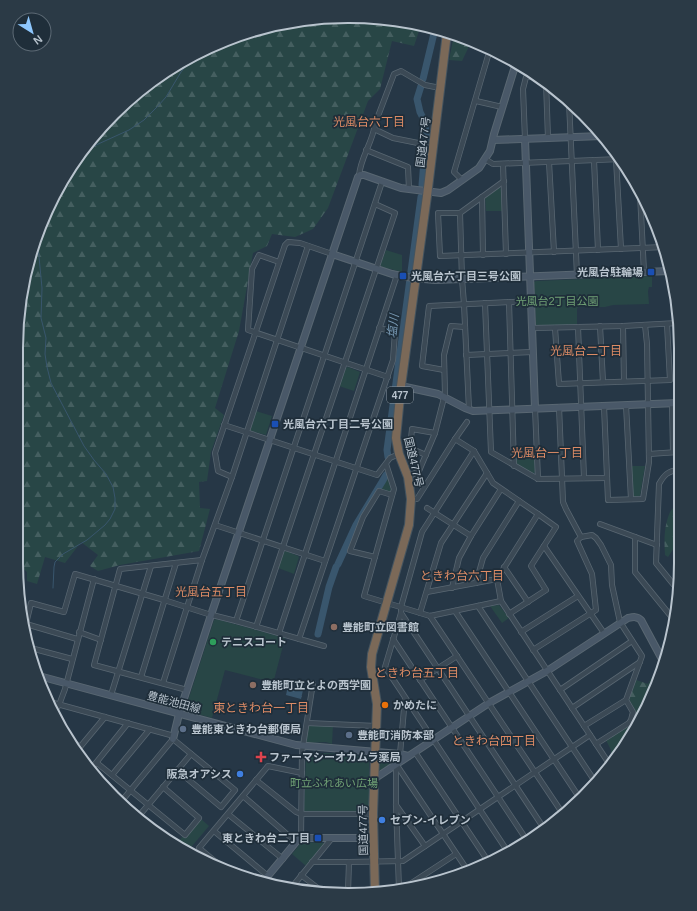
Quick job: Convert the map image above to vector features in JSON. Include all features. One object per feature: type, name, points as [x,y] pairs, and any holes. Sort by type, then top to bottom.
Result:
[{"type":"highway","name":"国道477号","points":[[375,887],[373,814],[377,704],[371,667],[372,654],[409,525],[411,499],[408,477],[399,454],[396,438],[401,386],[447,38]]},
{"type":"street","points":[[462,180],[454,172],[488,55]]},
{"type":"street","points":[[359,176],[365,176],[401,188],[441,193],[448,190],[479,168],[490,151],[514,69]]},
{"type":"street","points":[[124,798],[174,738],[187,690],[211,614],[359,176],[366,150],[394,74],[402,71],[425,85],[440,88]]},
{"type":"street","points":[[527,77],[523,89],[538,479]]},
{"type":"street","points":[[546,90],[548,138]]},
{"type":"street","points":[[476,101],[502,107]]},
{"type":"street","points":[[569,109],[577,275]]},
{"type":"street","points":[[374,129],[393,138],[433,146]]},
{"type":"street","points":[[492,140],[594,136]]},
{"type":"street","points":[[366,150],[408,166],[409,189]]},
{"type":"street","points":[[485,159],[494,164],[613,159]]},
{"type":"street","points":[[594,160],[598,250]]},
{"type":"street","points":[[549,162],[554,252]]},
{"type":"street","points":[[503,164],[506,254]]},
{"type":"street","points":[[619,168],[621,249]]},
{"type":"street","points":[[504,181],[460,213],[438,213],[440,256],[658,247]]},
{"type":"street","points":[[236,620],[382,182]]},
{"type":"street","points":[[482,197],[483,254]]},
{"type":"street","points":[[256,626],[395,213],[375,204]]},
{"type":"street","points":[[640,206],[644,272]]},
{"type":"street","points":[[460,213],[469,409]]},
{"type":"street","points":[[232,477],[218,471],[215,453],[285,245],[288,242],[300,243],[397,275],[435,280],[665,271]]},
{"type":"street","points":[[163,684],[202,560],[232,477],[308,246]]},
{"type":"street","points":[[280,262],[258,255],[252,269],[248,330],[388,377]]},
{"type":"street","points":[[279,633],[397,275]]},
{"type":"street","points":[[444,370],[422,366],[429,306],[532,301]]},
{"type":"street","points":[[509,302],[514,466]]},
{"type":"street","points":[[485,303],[491,452],[538,479],[607,478]]},
{"type":"street","points":[[555,328],[558,384],[647,381],[670,380],[668,324]]},
{"type":"street","points":[[533,328],[673,324]]},
{"type":"street","points":[[604,406],[608,500],[643,499],[649,462],[647,344],[645,325]]},
{"type":"street","points":[[408,477],[419,471],[435,433],[444,397],[444,355],[450,326],[465,327]]},
{"type":"street","points":[[600,326],[603,382]]},
{"type":"street","points":[[623,326],[624,381]]},
{"type":"street","points":[[578,327],[584,478]]},
{"type":"street","points":[[299,639],[393,360],[395,332],[379,328]]},
{"type":"street","points":[[466,355],[533,352]]},
{"type":"street","points":[[401,386],[433,392],[474,410],[512,410],[674,403]]},
{"type":"street","points":[[626,405],[631,499]]},
{"type":"street","points":[[559,407],[563,502],[581,537]]},
{"type":"street","points":[[411,499],[416,499],[467,422]]},
{"type":"street","points":[[224,425],[377,475],[390,458],[399,454]]},
{"type":"street","points":[[426,455],[410,448],[412,428],[435,433]]},
{"type":"street","points":[[455,439],[474,451],[493,483],[556,527],[531,566],[546,590],[509,614]]},
{"type":"street","points":[[474,451],[422,532],[385,667],[505,847]]},
{"type":"street","points":[[649,454],[674,452]]},
{"type":"street","points":[[386,464],[394,489],[364,596],[430,616],[501,601]]},
{"type":"street","points":[[673,584],[656,563],[656,545],[659,484],[664,475],[674,471]]},
{"type":"street","points":[[420,613],[441,543],[486,472]]},
{"type":"street","points":[[452,588],[459,558],[501,489]]},
{"type":"street","points":[[375,557],[350,551],[363,517],[379,491],[392,495]]},
{"type":"street","points":[[476,583],[483,558],[519,501]]},
{"type":"street","points":[[427,508],[471,536]]},
{"type":"street","points":[[426,592],[496,579],[538,514]]},
{"type":"street","points":[[600,524],[656,545]]},
{"type":"street","points":[[215,525],[325,562]]},
{"type":"street","points":[[533,650],[596,610],[592,574],[577,541],[581,537],[592,535],[601,545],[611,565],[612,585],[620,622],[642,656],[626,700],[584,726]]},
{"type":"street","points":[[635,537],[635,572],[670,615]]},
{"type":"street","points":[[544,546],[604,633]]},
{"type":"street","points":[[187,690],[94,665],[120,569],[202,560]]},
{"type":"street","points":[[141,678],[176,563]]},
{"type":"street","points":[[111,695],[151,566]]},
{"type":"street","points":[[504,567],[528,602]]},
{"type":"street","points":[[28,616],[31,603],[64,612],[75,574],[324,646]]},
{"type":"street","points":[[58,708],[60,705],[94,579]]},
{"type":"street","points":[[496,579],[501,601],[607,761]]},
{"type":"street","points":[[521,632],[578,596]]},
{"type":"street","points":[[478,606],[592,778]]},
{"type":"street","points":[[455,611],[577,794]]},
{"type":"street","points":[[401,613],[541,825]]},
{"type":"street","points":[[430,616],[560,810]]},
{"type":"street","points":[[374,779],[489,703],[547,671],[628,618],[640,618],[660,656]]},
{"type":"street","points":[[29,627],[77,639]]},
{"type":"street","points":[[79,632],[101,640]]},
{"type":"street","points":[[393,639],[524,836]]},
{"type":"street","points":[[560,690],[632,641]]},
{"type":"street","points":[[35,649],[72,659]]},
{"type":"street","points":[[420,680],[457,656]]},
{"type":"street","points":[[572,708],[640,662]]},
{"type":"street","name":"豊能池田線","points":[[44,677],[303,746],[400,754],[408,756]]},
{"type":"street","points":[[214,831],[268,876],[299,840],[303,746],[313,683]]},
{"type":"street","points":[[400,754],[405,697]]},
{"type":"street","points":[[596,744],[632,720],[633,712],[626,700]]},
{"type":"street","points":[[56,704],[150,729],[174,738],[235,790],[221,807],[177,770]]},
{"type":"street","points":[[80,747],[105,717]]},
{"type":"street","points":[[94,765],[128,723]]},
{"type":"street","points":[[306,723],[376,726]]},
{"type":"street","points":[[112,775],[150,729]]},
{"type":"street","points":[[312,862],[403,861],[590,735]]},
{"type":"street","points":[[415,752],[485,857]]},
{"type":"street","points":[[141,813],[191,754]]},
{"type":"street","points":[[96,763],[185,836],[199,818],[163,787]]},
{"type":"street","points":[[396,764],[399,884]]},
{"type":"street","points":[[396,764],[465,866]]},
{"type":"street","points":[[208,855],[199,848],[268,766],[302,773]]},
{"type":"street","points":[[256,780],[296,812],[301,814],[373,814]]},
{"type":"street","points":[[242,796],[299,840],[374,838]]},
{"type":"street","points":[[396,805],[425,846]]},
{"type":"street","points":[[228,814],[283,858]]},
{"type":"street","points":[[295,883],[332,838]]},
{"type":"street","points":[[414,882],[456,854]]},
{"type":"street","points":[[348,888],[349,862]]},
{"type":"street","points":[[301,875],[315,886]]},
{"type":"green space","points":[[327,24],[370,24],[419,31],[414,46],[392,41],[380,89],[368,101],[328,208],[313,229],[295,237],[272,234],[267,246],[253,253],[239,331],[215,408],[224,415],[211,452],[207,481],[199,482],[200,508],[210,509],[199,551],[120,565],[98,571],[90,566],[98,555],[81,542],[65,563],[45,557],[37,584],[27,581],[27,572],[23,569],[23,562],[23,348],[29,285],[40,244],[48,224],[67,186],[90,150],[118,118],[150,90],[186,67],[244,40],[285,29]]},
{"type":"green space","points":[[453,40],[469,46],[462,61],[449,60]]},
{"type":"green space","points":[[499,187],[501,189],[502,211],[486,211],[485,197]]},
{"type":"green space","points":[[386,250],[402,255],[402,272],[382,267],[380,265]]},
{"type":"green space","name":"光風台2丁目公園","points":[[652,276],[652,287],[649,287],[648,291],[649,304],[578,307],[577,325],[536,326],[534,282],[536,281]]},
{"type":"green space","points":[[348,367],[360,372],[354,391],[339,386],[346,368]]},
{"type":"green space","points":[[256,411],[272,416],[266,435],[250,430]]},
{"type":"green space","points":[[534,449],[535,472],[533,474],[516,464],[516,451]]},
{"type":"green space","points":[[631,466],[645,466],[640,496],[634,497],[632,495]]},
{"type":"green space","points":[[387,475],[391,490],[389,492],[379,488]]},
{"type":"green space","points":[[674,507],[674,548],[668,557],[665,555],[665,538],[670,512]]},
{"type":"green space","points":[[286,551],[299,557],[294,574],[278,568],[284,552]]},
{"type":"green space","points":[[499,605],[509,618],[502,623],[490,606]]},
{"type":"green space","points":[[216,619],[285,638],[274,680],[267,681],[225,670],[212,718],[188,711],[186,707],[214,620]]},
{"type":"green space","points":[[652,677],[649,687],[636,714],[629,699],[636,680],[648,684]]},
{"type":"green space","points":[[632,722],[611,755],[611,750],[606,740]]},
{"type":"green space","points":[[311,724],[333,726],[332,744],[326,742],[308,743],[306,740],[308,726]]},
{"type":"green space","name":"町立ふれあい広場","points":[[308,753],[328,753],[369,757],[370,808],[368,811],[304,811],[306,755]]},
{"type":"green space","points":[[378,757],[400,758],[400,761],[378,773]]},
{"type":"green space","points":[[201,819],[209,826],[191,847],[179,840],[183,836],[185,837]]},
{"type":"green space","points":[[303,842],[325,843],[306,866],[292,854]]},
{"type":"water","points":[[288,686],[303,690],[301,699],[286,695]]},
{"type":"waterway","name":"塩川","points":[[423,79],[434,34]]},
{"type":"waterway","points":[[91,149],[96,145],[129,130],[144,120],[166,97],[184,68]]},
{"type":"waterway","name":"塩川","points":[[421,86],[417,99],[420,112],[424,120],[427,138],[426,141]]},
{"type":"waterway","name":"塩川","points":[[422,185],[425,148]]},
{"type":"waterway","name":"塩川","points":[[388,457],[387,450],[421,197]]},
{"type":"waterway","points":[[38,250],[42,288],[41,318],[46,338],[45,354],[51,383],[84,446],[106,474],[113,487],[115,498],[115,509],[105,525],[87,540],[63,554],[55,562],[53,588]]},
{"type":"waterway","name":"塩川","points":[[338,564],[356,525],[386,475]]},
{"type":"waterway","name":"塩川","points":[[318,634],[329,587],[336,567]]},
{"type":"place","name":"光風台駐輪場","points":[[651,272]]},
{"type":"place","name":"光風台六丁目三号公園","points":[[403,276]]},
{"type":"place","name":"光風台六丁目二号公園","points":[[275,424]]},
{"type":"place","name":"豊能町立図書館","points":[[334,627]]},
{"type":"place","name":"テニスコート","points":[[213,642]]},
{"type":"place","name":"豊能町立とよの西学園","points":[[253,685]]},
{"type":"place","name":"かめたに","points":[[385,705]]},
{"type":"place","name":"豊能東ときわ台郵便局","points":[[183,729]]},
{"type":"place","name":"豊能町消防本部","points":[[349,735]]},
{"type":"place","name":"ファーマシーオカムラ薬局","points":[[261,757]]},
{"type":"place","name":"阪急オアシス","points":[[240,774]]},
{"type":"place","name":"セブン-イレブン","points":[[382,820]]},
{"type":"place","name":"東ときわ台二丁目","points":[[318,838]]},
{"type":"district","name":"光風台六丁目","points":[[369,122]]},
{"type":"district","name":"光風台二丁目","points":[[586,351]]},
{"type":"district","name":"光風台一丁目","points":[[547,453]]},
{"type":"district","name":"ときわ台六丁目","points":[[462,576]]},
{"type":"district","name":"光風台五丁目","points":[[211,592]]},
{"type":"district","name":"ときわ台五丁目","points":[[417,673]]},
{"type":"district","name":"東ときわ台一丁目","points":[[261,708]]},
{"type":"district","name":"ときわ台四丁目","points":[[494,741]]}]
